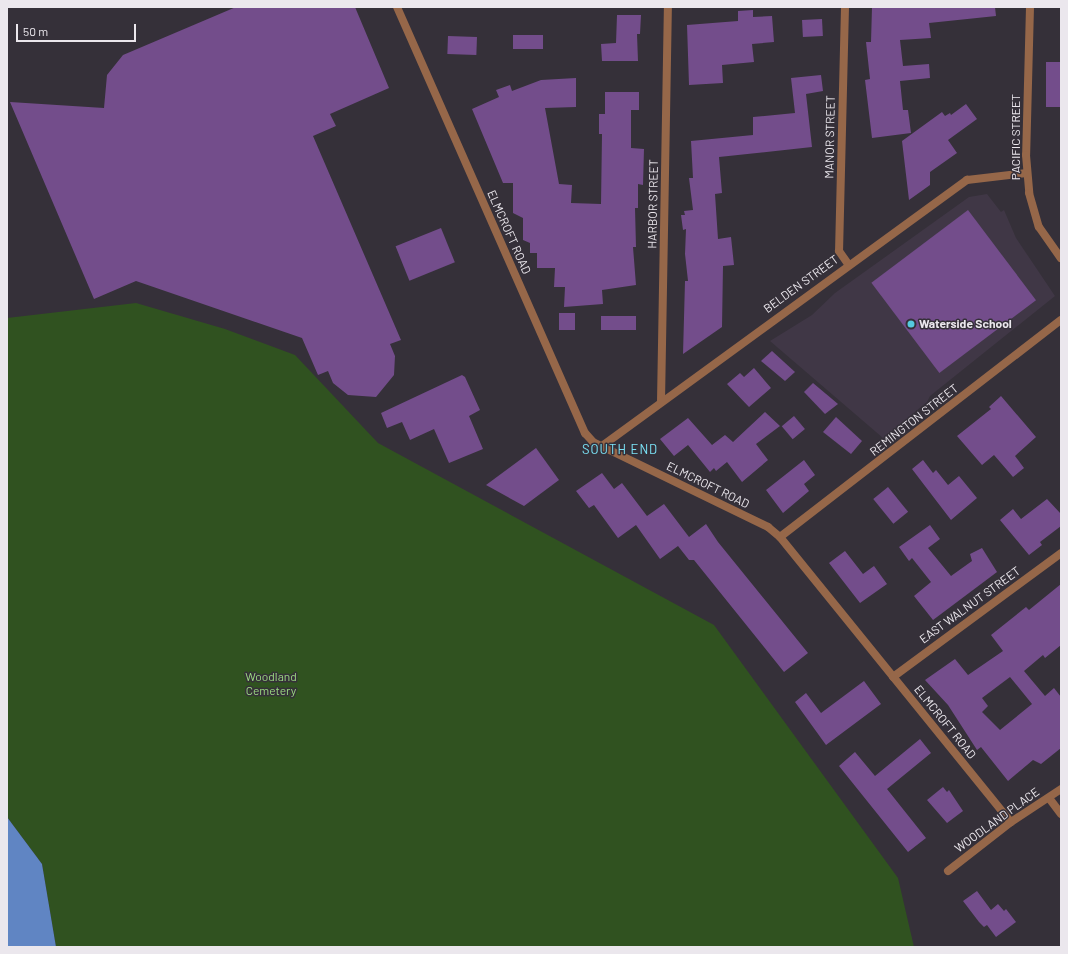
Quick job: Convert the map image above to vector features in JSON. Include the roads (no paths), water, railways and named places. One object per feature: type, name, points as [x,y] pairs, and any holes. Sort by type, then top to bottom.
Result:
[{"type":"street","name":"ELMCROFT ROAD","points":[[397,7],[585,433],[602,446],[768,528],[780,537],[1011,822]]},
{"type":"street","name":"HARBOR STREET","points":[[661,402],[668,7]]},
{"type":"street","name":"MANOR STREET","points":[[845,7],[839,251],[848,264]]},
{"type":"street","name":"PACIFIC STREET","points":[[1030,7],[1027,173],[1034,216],[1046,238],[1061,258]]},
{"type":"street","name":"BELDEN STREET","points":[[602,446],[848,264],[967,180],[1027,173]]},
{"type":"street","name":"REMINGTON STREET","points":[[780,537],[1061,320]]},
{"type":"street","name":"EAST WALNUT STREET","points":[[893,677],[1061,553]]},
{"type":"street","name":"WOODLAND PLACE","points":[[948,871],[1011,822],[1061,789]]},
{"type":"street","points":[[1049,798],[1061,814]]},
{"type":"water","points":[[7,817],[42,864],[56,947],[7,947]]},
{"type":"place","name":"Waterside School","points":[[911,324]]},
{"type":"district","name":"SOUTH END","points":[[620,449]]},
{"type":"park label","name":"Woodland Cemetery","points":[[271,684]]}]
